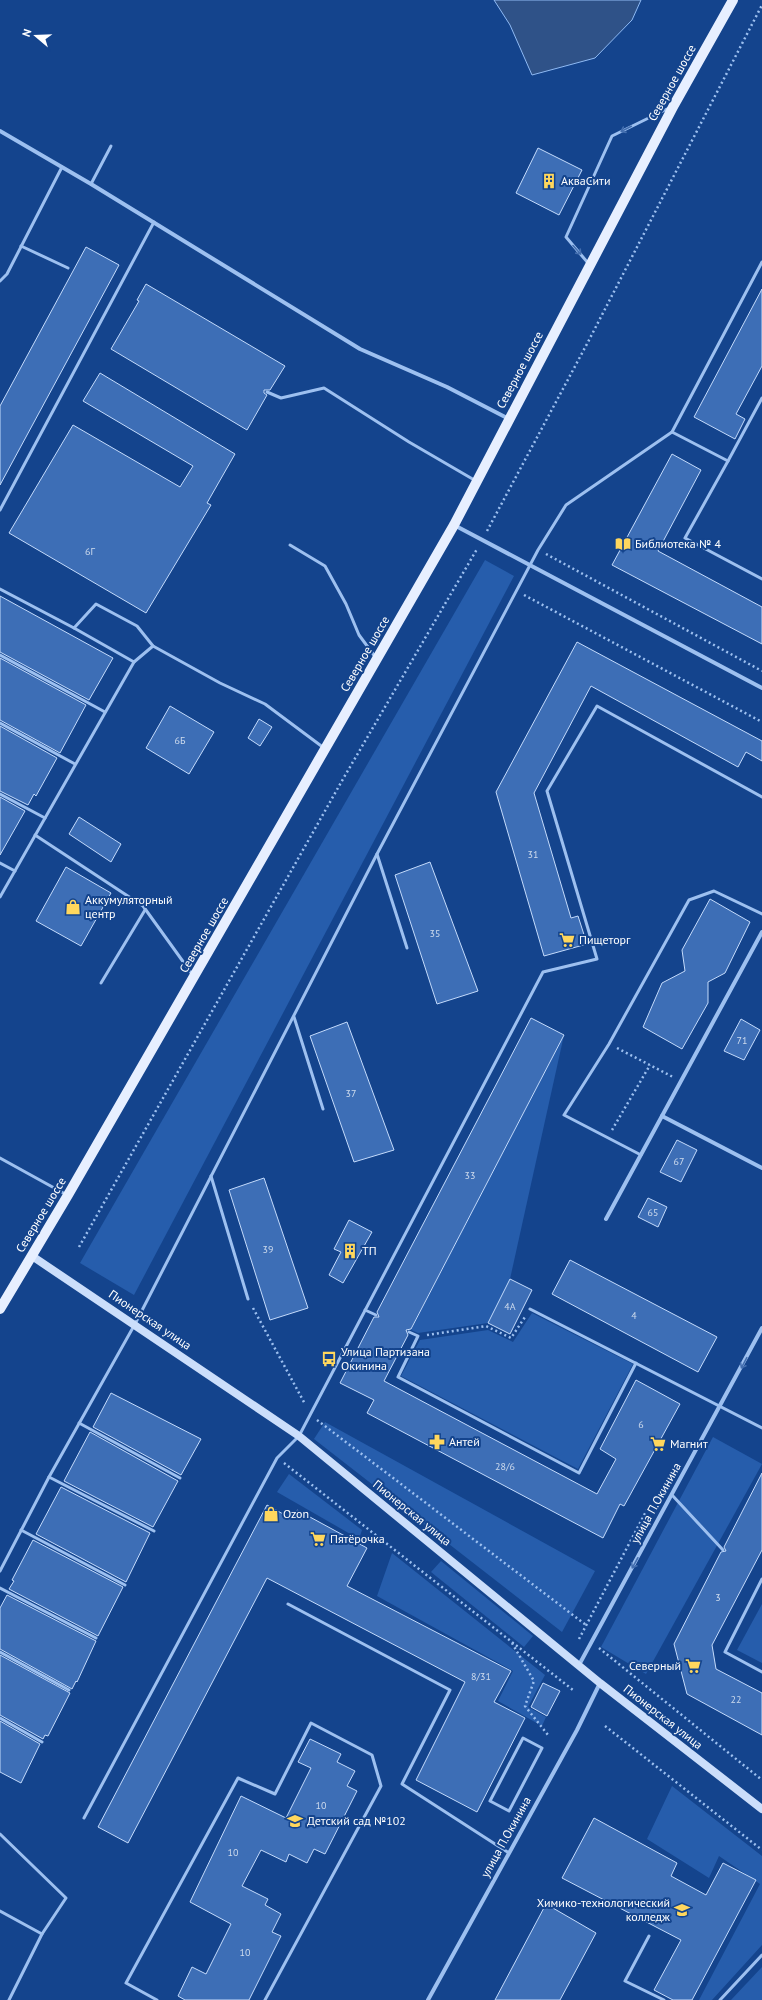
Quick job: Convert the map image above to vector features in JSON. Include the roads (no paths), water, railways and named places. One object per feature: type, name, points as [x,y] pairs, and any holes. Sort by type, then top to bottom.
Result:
[{"type":"main road","name":"Северное шоссе","points":[[0,1309],[68,1196],[454,525],[674,105],[733,0]]},
{"type":"street","points":[[0,131],[154,222],[360,349],[447,387],[510,419]]},
{"type":"street","points":[[454,525],[762,688]]},
{"type":"street","points":[[606,1219],[762,932]]},
{"type":"street","points":[[662,1116],[762,1168]]},
{"type":"street","name":"Пионерская улица","points":[[32,1256],[299,1436],[600,1683],[762,1809]]},
{"type":"street","name":"улица П.Окинина","points":[[579,1666],[762,1328]]},
{"type":"street","name":"улица П.Окинина","points":[[428,2000],[578,1730],[600,1683]]},
{"type":"lane","points":[[590,265],[566,237],[612,136],[674,105]]},
{"type":"lane","points":[[91,184],[111,146]]},
{"type":"lane","points":[[1,279],[7,274],[62,167]]},
{"type":"lane","points":[[0,510],[154,222]]},
{"type":"lane","points":[[21,246],[68,268]]},
{"type":"lane","points":[[0,1571],[49,1477],[134,1324],[377,854],[538,550],[566,505],[672,432],[762,262]]},
{"type":"lane","points":[[267,392],[281,398],[324,388],[409,442],[477,481]]},
{"type":"lane","points":[[762,398],[685,538],[762,579]]},
{"type":"lane","points":[[672,432],[728,460]]},
{"type":"lane","points":[[290,545],[325,566],[346,604],[358,635],[377,660]]},
{"type":"lane","points":[[0,589],[134,662]]},
{"type":"lane","points":[[74,628],[96,604],[137,626],[153,646],[265,704],[326,749]]},
{"type":"lane","points":[[0,897],[134,662],[153,646]]},
{"type":"lane","points":[[0,655],[105,712]]},
{"type":"lane","points":[[84,1818],[277,1458],[299,1436],[543,972],[597,959],[547,791],[596,706],[762,797]]},
{"type":"lane","points":[[0,723],[75,764]]},
{"type":"lane","points":[[0,794],[45,818]]},
{"type":"lane","points":[[35,835],[145,910],[194,978]]},
{"type":"lane","points":[[377,854],[407,948]]},
{"type":"lane","points":[[0,863],[15,871]]},
{"type":"lane","points":[[641,1155],[564,1115],[609,1044],[689,900],[714,891],[762,914]]},
{"type":"lane","points":[[101,983],[145,910]]},
{"type":"lane","points":[[294,1017],[323,1109]]},
{"type":"lane","points":[[0,1158],[68,1196]]},
{"type":"lane","points":[[211,1176],[248,1298]]},
{"type":"lane","points":[[530,1308],[762,1428]]},
{"type":"lane","points":[[365,1310],[376,1315]]},
{"type":"lane","points":[[409,1332],[418,1336],[398,1377],[579,1473],[636,1363]]},
{"type":"lane","points":[[79,1423],[180,1478]]},
{"type":"lane","points":[[49,1477],[154,1531]]},
{"type":"lane","points":[[672,1495],[723,1550]]},
{"type":"lane","points":[[21,1530],[125,1584]]},
{"type":"lane","points":[[762,1579],[725,1652],[762,1672]]},
{"type":"lane","points":[[0,1588],[96,1638]]},
{"type":"lane","points":[[288,1604],[450,1690],[402,1784],[509,1853]]},
{"type":"lane","points":[[0,1652],[69,1690]]},
{"type":"lane","points":[[0,1718],[42,1742]]},
{"type":"lane","points":[[157,2000],[126,1983],[238,1778],[275,1794],[311,1723],[372,1755],[380,1786],[265,2000]]},
{"type":"lane","points":[[523,1738],[542,1748],[509,1811],[490,1801],[523,1738]]},
{"type":"lane","points":[[0,1834],[66,1898],[42,1934],[9,2000]]},
{"type":"lane","points":[[0,1911],[42,1934]]},
{"type":"lane","points":[[649,1936],[625,1981],[664,2000]]},
{"type":"lane","points":[[720,2000],[762,1955]]},
{"type":"place","name":"АкваСити","points":[[549,181]]},
{"type":"place","name":"Библиотека № 4","points":[[623,544]]},
{"type":"place","name":"Аккумуляторный центр","points":[[73,907]]},
{"type":"place","name":"Пищеторг","points":[[567,940]]},
{"type":"place","name":"ТП","points":[[350,1251]]},
{"type":"place","name":"Улица Партизана Окинина","points":[[329,1359]]},
{"type":"place","name":"Антей","points":[[437,1442]]},
{"type":"place","name":"Магнит","points":[[658,1444]]},
{"type":"place","name":"Ozon","points":[[271,1514]]},
{"type":"place","name":"Пятёрочка","points":[[318,1539]]},
{"type":"place","name":"Северный","points":[[693,1666]]},
{"type":"place","name":"Детский сад №102","points":[[295,1821]]},
{"type":"place","name":"Химико-технологический колледж","points":[[682,1910]]}]
